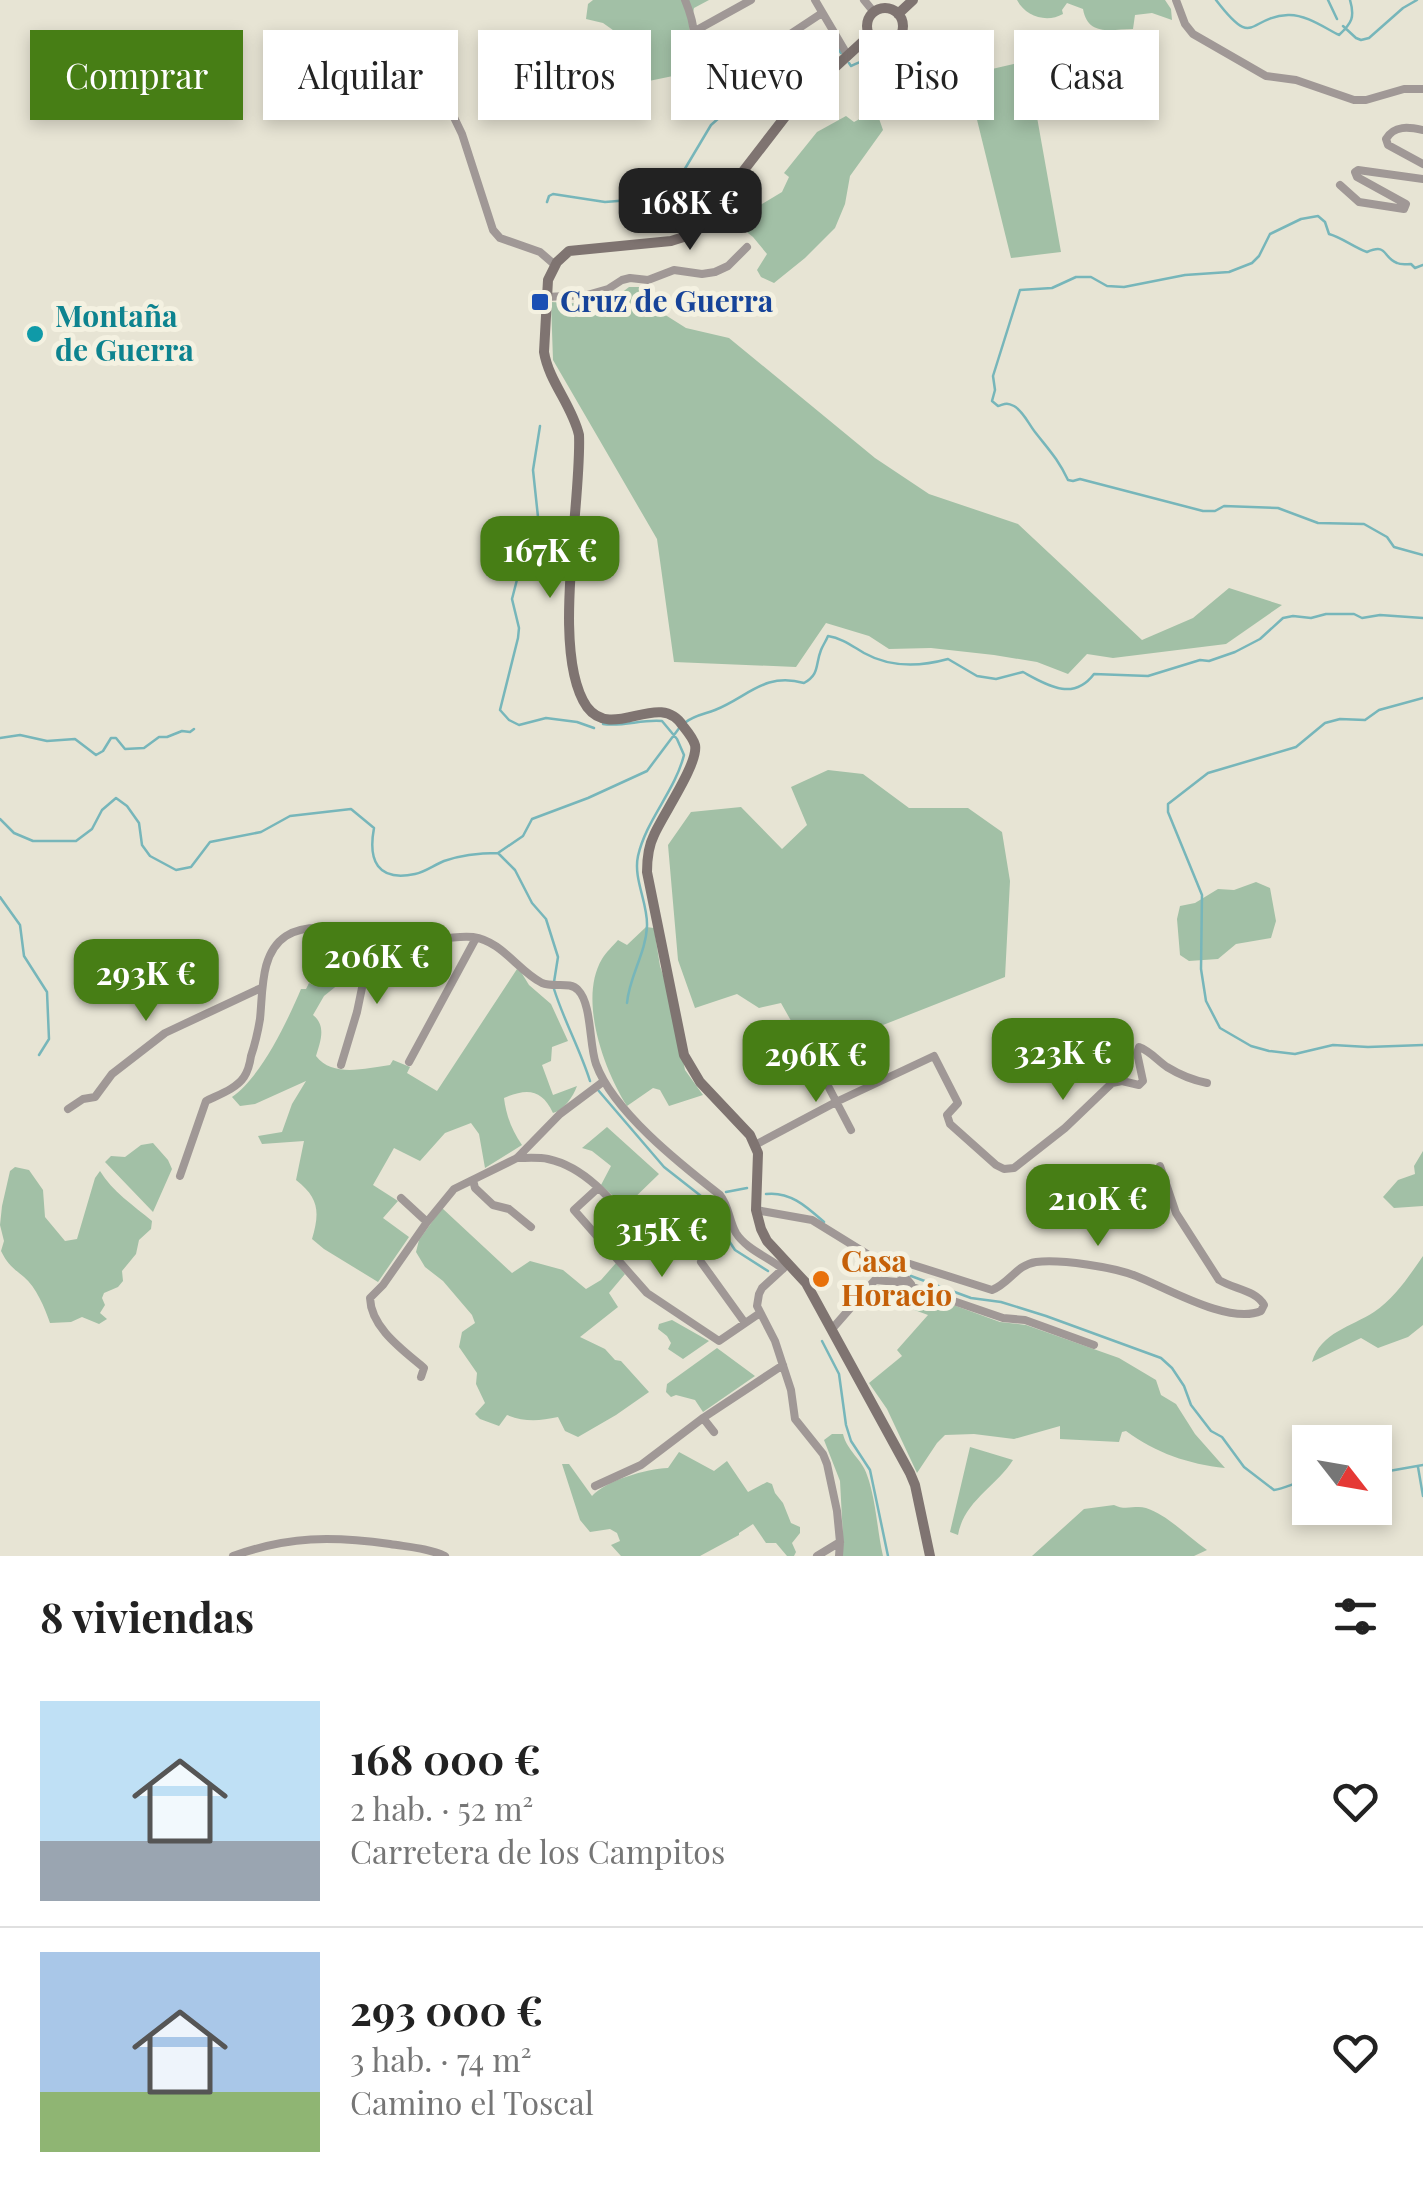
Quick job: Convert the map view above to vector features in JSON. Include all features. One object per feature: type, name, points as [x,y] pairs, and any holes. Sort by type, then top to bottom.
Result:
[{"type":"main road","points":[[898,14],[914,0]]},
{"type":"main road","points":[[868,30],[873,12],[885,8],[898,14],[902,30]]},
{"type":"main road","points":[[859,46],[795,104],[706,220],[690,235],[575,249],[554,265],[546,297],[546,362],[579,435],[568,628],[579,688],[588,707],[602,718],[617,720],[670,713],[680,720],[694,741],[693,760],[649,847],[647,872],[684,1054],[700,1082],[756,1144],[756,1210],[760,1228],[786,1266],[806,1283],[910,1473],[930,1556]]},
{"type":"street","points":[[685,0],[695,30]]},
{"type":"street","points":[[697,30],[751,0]]},
{"type":"street","points":[[816,0],[848,56]]},
{"type":"street","points":[[864,0],[873,12]]},
{"type":"street","points":[[1176,0],[1192,34],[1266,76],[1296,80],[1354,100],[1423,89]]},
{"type":"street","points":[[799,30],[822,13]]},
{"type":"street","points":[[455,120],[493,230],[500,238],[540,252],[554,265]]},
{"type":"street","points":[[1423,130],[1400,128],[1386,139],[1388,144],[1423,164]]},
{"type":"street","points":[[1340,185],[1359,202],[1404,209],[1406,204],[1357,177],[1355,172],[1423,180]]},
{"type":"street","points":[[546,297],[587,295],[630,278],[648,280],[674,270],[715,272],[728,266],[747,247]]},
{"type":"street","points":[[180,1176],[206,1101],[246,1075],[260,1023],[261,988],[272,949],[292,932],[353,931],[397,942],[476,938],[508,954],[538,981],[579,990],[594,1061],[604,1081],[635,1120],[720,1195],[742,1240],[786,1266],[758,1294],[757,1306],[775,1341],[791,1390],[795,1419],[827,1464],[840,1542],[838,1556]]},
{"type":"street","points":[[409,1062],[476,938]]},
{"type":"street","points":[[340,1066],[357,1012],[362,972],[384,939]]},
{"type":"street","points":[[68,1109],[83,1099],[96,1097],[112,1074],[165,1033],[261,988]]},
{"type":"street","points":[[756,1144],[934,1056],[958,1103],[946,1114],[950,1124],[1004,1169],[1014,1168],[1065,1128],[1112,1084],[1122,1081],[1140,1085],[1139,1047],[1190,1079],[1207,1083]]},
{"type":"street","points":[[815,1062],[851,1130]]},
{"type":"street","points":[[422,1377],[424,1368],[378,1325],[370,1298],[384,1286],[454,1189],[517,1158],[560,1114],[604,1081]]},
{"type":"street","points":[[517,1158],[548,1159],[590,1179],[654,1252]]},
{"type":"street","points":[[879,1260],[910,1264],[992,1290],[1003,1285],[1019,1266],[1062,1261],[1132,1274],[1213,1310],[1253,1315],[1261,1311],[1264,1305],[1257,1296],[1219,1280],[1176,1213],[1160,1166]]},
{"type":"street","points":[[473,1180],[475,1188],[493,1205],[508,1209],[531,1227]]},
{"type":"street","points":[[598,1188],[574,1210],[647,1292],[719,1342],[760,1313]]},
{"type":"street","points":[[401,1198],[428,1222]]},
{"type":"street","points":[[756,1210],[812,1220],[879,1260],[914,1288]]},
{"type":"street","points":[[701,1262],[745,1323]]},
{"type":"street","points":[[832,1329],[872,1281],[898,1282],[1094,1345]]},
{"type":"street","points":[[595,1486],[640,1465],[783,1365]]},
{"type":"street","points":[[703,1418],[714,1432]]},
{"type":"street","points":[[233,1556],[272,1543],[335,1538],[444,1556]]},
{"type":"street","points":[[817,1556],[840,1542]]},
{"type":"green space","points":[[593,0],[709,0],[694,8],[689,30],[671,30],[671,76],[651,81],[651,30],[613,30],[586,19],[588,4]]},
{"type":"green space","points":[[1017,0],[1165,0],[1172,20],[1152,13],[1135,15],[1133,29],[1102,30],[1090,24],[1083,9],[1067,3],[1063,14],[1057,17],[1044,18],[1026,11]]},
{"type":"green space","points":[[1014,64],[1014,120],[1038,120],[1061,252],[1011,258],[977,120],[994,120],[994,69]]},
{"type":"green space","points":[[846,116],[854,122],[880,120],[883,130],[850,176],[835,228],[774,283],[761,277],[757,270],[767,254],[743,229],[752,210],[782,192],[789,177],[784,173],[817,132]]},
{"type":"green space","points":[[629,287],[648,287],[657,298],[648,304],[686,328],[729,338],[875,458],[929,494],[1018,524],[1142,640],[1193,618],[1229,588],[1282,605],[1226,644],[1113,658],[1087,654],[1068,674],[1037,662],[994,655],[931,648],[889,649],[869,636],[826,623],[796,667],[674,662],[657,539],[553,360],[551,302],[606,305]]},
{"type":"green space","points":[[828,770],[863,774],[909,808],[968,808],[1002,832],[1010,881],[1005,977],[808,1051],[781,1003],[759,1008],[737,994],[695,1008],[678,960],[668,845],[691,812],[741,807],[782,849],[807,825],[791,787]]},
{"type":"green space","points":[[1256,882],[1270,888],[1276,921],[1271,938],[1236,944],[1218,959],[1189,961],[1180,955],[1180,906],[1195,903],[1218,889],[1234,890]]},
{"type":"green space","points":[[646,927],[654,928],[685,1070],[703,1095],[669,1106],[660,1090],[653,1088],[627,1106],[610,1073],[593,1014],[595,975],[602,959],[618,940],[627,945]]},
{"type":"green space","points":[[366,955],[360,967],[324,996],[313,1015],[321,1029],[316,1056],[323,1063],[350,1070],[390,1065],[393,1060],[410,1067],[407,1073],[437,1091],[517,969],[551,1004],[568,1041],[552,1047],[551,1061],[542,1065],[553,1095],[577,1086],[568,1102],[553,1113],[544,1099],[533,1093],[504,1098],[510,1123],[522,1145],[485,1168],[479,1134],[471,1123],[445,1133],[420,1161],[394,1148],[373,1185],[398,1201],[383,1218],[409,1237],[378,1282],[312,1239],[316,1206],[296,1180],[304,1141],[262,1144],[258,1136],[282,1132],[306,1081],[255,1104],[240,1106],[232,1097],[263,1063],[301,989],[309,983],[313,985],[331,964]]},
{"type":"green space","points":[[607,1127],[659,1174],[625,1207],[601,1185],[611,1166],[582,1148]]},
{"type":"green space","points":[[153,1143],[172,1169],[153,1212],[105,1162],[111,1156],[125,1157],[141,1145]]},
{"type":"green space","points":[[1423,1151],[1423,1206],[1394,1208],[1383,1197],[1398,1180],[1415,1174],[1414,1166]]},
{"type":"green space","points":[[15,1167],[29,1170],[43,1190],[45,1217],[65,1241],[77,1239],[100,1171],[117,1192],[152,1221],[151,1229],[139,1240],[136,1254],[122,1271],[123,1281],[104,1293],[105,1305],[100,1313],[107,1319],[99,1324],[82,1317],[50,1323],[32,1286],[1,1251],[2,1206],[10,1171]]},
{"type":"green space","points":[[442,1208],[512,1273],[530,1261],[563,1270],[586,1289],[601,1280],[616,1263],[625,1274],[609,1293],[618,1307],[580,1337],[621,1361],[649,1392],[578,1437],[565,1431],[558,1417],[532,1420],[507,1415],[499,1426],[480,1419],[475,1414],[485,1403],[476,1384],[477,1373],[459,1347],[462,1332],[475,1323],[472,1315],[443,1281],[425,1267],[416,1252],[419,1240]]},
{"type":"green space","points":[[1423,1256],[1423,1325],[1408,1337],[1378,1348],[1361,1338],[1312,1362],[1330,1337],[1389,1300]]},
{"type":"green space","points":[[901,1286],[1000,1322],[1026,1325],[1119,1358],[1156,1380],[1161,1395],[1176,1404],[1195,1434],[1225,1468],[1173,1456],[1126,1431],[1119,1442],[1060,1439],[1060,1426],[1014,1439],[945,1435],[917,1473],[887,1409],[869,1383],[902,1356],[897,1350],[928,1315],[890,1301]]},
{"type":"green space","points":[[672,1320],[709,1341],[683,1359],[668,1349],[671,1343],[658,1329],[659,1324]]},
{"type":"green space","points":[[717,1348],[755,1376],[703,1412],[695,1400],[671,1397],[666,1392],[667,1384]]},
{"type":"green space","points":[[832,1434],[843,1434],[865,1469],[883,1556],[842,1556],[840,1481],[824,1440]]},
{"type":"green space","points":[[970,1447],[1013,1460],[974,1503],[958,1535],[950,1532]]},
{"type":"green space","points":[[679,1452],[714,1471],[727,1461],[748,1492],[767,1482],[772,1484],[791,1523],[800,1527],[792,1543],[794,1556],[787,1556],[776,1543],[766,1543],[753,1524],[700,1556],[621,1556],[611,1545],[620,1541],[617,1533],[610,1529],[590,1532],[580,1520],[562,1464],[569,1464],[592,1496],[627,1476],[668,1468]]},
{"type":"green space","points":[[1114,1505],[1154,1511],[1207,1550],[1194,1556],[1032,1556],[1084,1509]]},
{"type":"waterway","points":[[1216,0],[1245,28],[1294,15],[1339,35],[1351,19],[1350,0]]},
{"type":"waterway","points":[[1328,0],[1337,19]]},
{"type":"waterway","points":[[1343,26],[1356,38],[1369,38],[1417,0]]},
{"type":"waterway","points":[[547,202],[553,194],[605,202],[660,194],[683,172],[711,125],[754,102],[793,60],[832,39],[841,53]]},
{"type":"waterway","points":[[849,63],[851,66],[859,63]]},
{"type":"waterway","points":[[1423,265],[1415,268],[1392,260],[1382,250],[1362,250],[1329,234],[1318,216],[1301,219],[1270,234],[1252,263],[1229,272],[1185,275],[1124,287],[1107,286],[1091,277],[1076,277],[1052,288],[1020,290],[993,376],[992,401],[1020,411],[1068,480],[1080,479],[1203,511],[1224,506],[1278,508],[1318,523],[1364,524],[1387,537],[1394,547],[1423,555]]},
{"type":"waterway","points":[[540,426],[533,470],[538,517],[512,599],[518,638],[500,710],[519,725],[546,718],[594,728]]},
{"type":"waterway","points":[[686,722],[767,683],[809,680],[828,636],[895,664],[948,659],[977,676],[996,679],[1023,672],[1050,686],[1069,689],[1094,674],[1148,676],[1200,660],[1209,661],[1260,639],[1283,618],[1326,614],[1423,618]]},
{"type":"waterway","points":[[1423,698],[1379,710],[1365,720],[1325,723],[1296,747],[1208,773],[1168,804],[1202,895],[1201,969],[1206,1001],[1220,1028],[1251,1046],[1295,1054],[1333,1045],[1423,1045]]},
{"type":"waterway","points":[[603,724],[662,721],[684,755],[638,856],[637,873],[647,926],[627,1003]]},
{"type":"waterway","points":[[498,853],[523,836],[532,819],[647,771],[680,727]]},
{"type":"waterway","points":[[0,738],[20,735],[47,741],[75,739],[96,755],[111,738],[116,738],[125,749],[144,748],[159,737],[194,729]]},
{"type":"waterway","points":[[0,819],[14,833],[33,841],[76,841],[92,829],[102,810],[116,798],[139,823],[142,845],[150,856],[176,870],[191,867],[210,842],[261,832],[290,816],[351,809],[374,828],[374,859],[392,875],[419,873],[464,856],[498,853],[515,870],[532,903],[546,919],[558,957],[554,982]]},
{"type":"waterway","points":[[0,897],[20,925],[24,956],[47,992],[49,1039],[39,1055]]},
{"type":"waterway","points":[[554,989],[590,1081]]},
{"type":"waterway","points":[[598,1090],[664,1167],[715,1207],[735,1250],[768,1271]]},
{"type":"waterway","points":[[726,1192],[747,1188]]},
{"type":"waterway","points":[[766,1194],[790,1198],[824,1222]]},
{"type":"waterway","points":[[911,1276],[971,1298],[1001,1302],[1046,1316],[1161,1358],[1184,1386],[1191,1405],[1244,1467],[1274,1490],[1292,1485]]},
{"type":"waterway","points":[[822,1341],[839,1374],[851,1441],[870,1470],[888,1556]]},
{"type":"waterway","points":[[1392,1470],[1423,1465]]},
{"type":"waterway","points":[[1418,1467],[1423,1496]]},
{"type":"place","name":"Cruz de Guerra","points":[[540,302]]},
{"type":"place","name":"Montaña de Guerra","points":[[35,334]]},
{"type":"place","name":"Casa Horacio","points":[[821,1279]]}]
